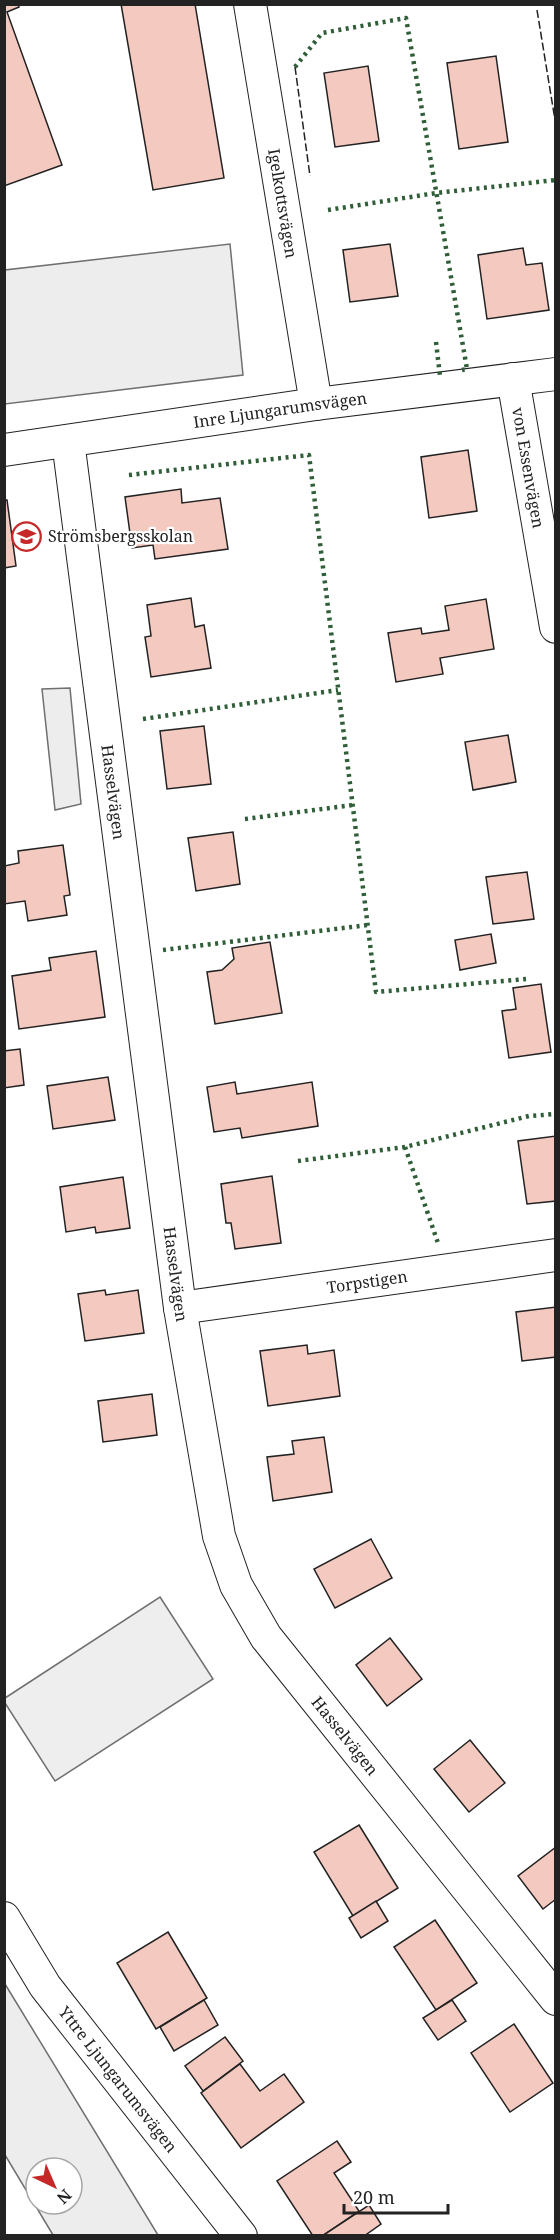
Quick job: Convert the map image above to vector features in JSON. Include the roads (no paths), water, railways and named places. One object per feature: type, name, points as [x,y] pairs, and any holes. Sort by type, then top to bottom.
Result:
[{"type":"street","name":"Igelkottsvägen","points":[[250,4],[316,404]]},
{"type":"street","name":"Inre Ljungarumsvägen","points":[[4,450],[316,404],[555,374]]},
{"type":"street","name":"von Essenvägen","points":[[513,380],[555,627]]},
{"type":"street","name":"Hasselvägen","points":[[68,441],[180,1308],[219,1536],[236,1585],[266,1637],[555,1999]]},
{"type":"street","name":"Torpstigen","points":[[180,1308],[555,1255]]},
{"type":"street","name":"Yttre Ljungarumsvägen","points":[[4,1918],[45,1986],[241,2235]]},
{"type":"place","name":"Strömsbergsskolan","points":[[27,536]]}]
